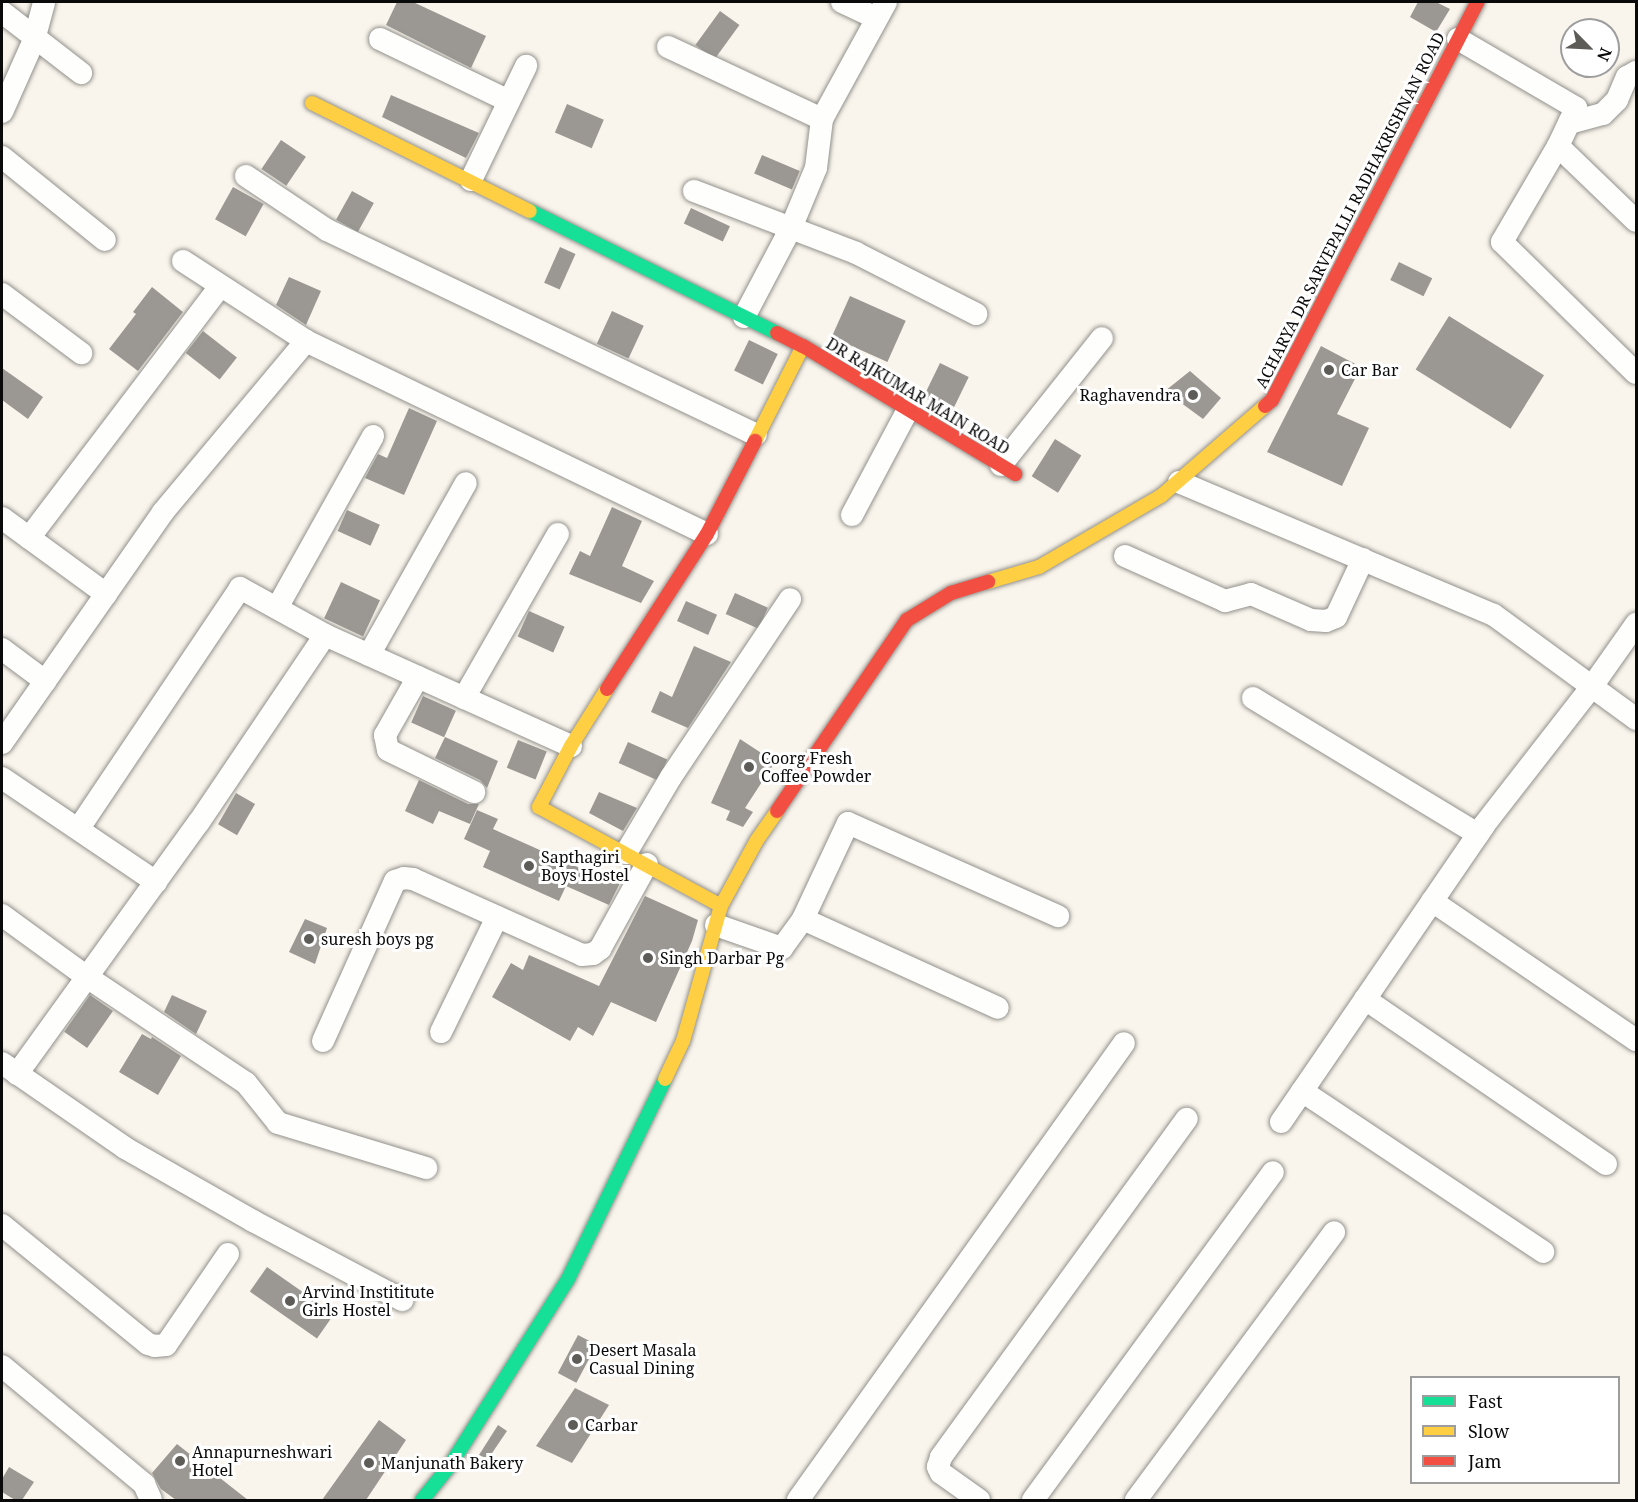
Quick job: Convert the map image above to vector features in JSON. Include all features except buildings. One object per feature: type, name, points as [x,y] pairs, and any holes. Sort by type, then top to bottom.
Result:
[{"type":"street","points":[[2,112],[34,40],[44,2]]},
{"type":"street","points":[[744,317],[790,228],[816,168],[822,119],[882,10],[842,2]]},
{"type":"street","name":"ACHARYA DR SARVEPALLI RADHAKRISHNAN ROAD","points":[[422,1500],[451,1464],[568,1279],[683,1041],[718,916],[757,840],[908,620],[951,593],[1039,567],[1161,496],[1272,399],[1476,2]]},
{"type":"street","points":[[2,12],[34,40],[81,73]]},
{"type":"street","points":[[380,39],[510,101]]},
{"type":"street","points":[[1458,39],[1576,108],[1558,146],[1502,242],[1636,373]]},
{"type":"street","points":[[668,47],[822,119]]},
{"type":"street","points":[[471,180],[526,66]]},
{"type":"street","points":[[1569,123],[1603,114],[1617,100],[1627,76],[1636,72]]},
{"type":"street","name":"DR RAJKUMAR MAIN ROAD","points":[[312,103],[803,346],[909,408],[1008,470]]},
{"type":"street","points":[[1558,146],[1636,221]]},
{"type":"street","points":[[2,157],[105,240]]},
{"type":"street","points":[[246,176],[327,230],[756,435]]},
{"type":"street","points":[[694,191],[856,253],[976,314]]},
{"type":"street","points":[[183,261],[306,341],[707,534]]},
{"type":"street","points":[[29,538],[220,286]]},
{"type":"street","points":[[2,294],[81,353]]},
{"type":"street","points":[[1008,470],[1102,338]]},
{"type":"street","points":[[2,743],[163,512],[306,341]]},
{"type":"street","points":[[803,346],[707,534],[571,746],[539,807],[647,864],[718,916],[782,948],[804,918],[848,823],[1058,916]]},
{"type":"street","points":[[852,515],[909,408]]},
{"type":"street","points":[[277,608],[373,436]]},
{"type":"street","points":[[1179,482],[1494,615],[1636,719]]},
{"type":"street","points":[[369,655],[465,483]]},
{"type":"street","points":[[2,518],[106,594]]},
{"type":"street","points":[[464,698],[558,534]]},
{"type":"street","points":[[1125,556],[1225,600],[1251,594],[1311,620],[1326,621],[1336,617],[1363,559]]},
{"type":"street","points":[[79,828],[240,588],[325,635],[571,746]]},
{"type":"street","points":[[626,853],[671,777],[790,599]]},
{"type":"street","points":[[1281,1122],[1478,834],[1593,686],[1636,624]]},
{"type":"street","points":[[325,635],[156,882],[87,978],[9,1069],[125,1148],[253,1221],[402,1300]]},
{"type":"street","points":[[2,649],[45,681]]},
{"type":"street","points":[[418,677],[385,735],[388,750],[474,792]]},
{"type":"street","points":[[1253,698],[1478,834]]},
{"type":"street","points":[[2,778],[156,882]]},
{"type":"street","points":[[323,1041],[395,881],[404,878],[413,879],[582,955],[593,954],[600,949],[647,864]]},
{"type":"street","points":[[1432,901],[1636,1040]]},
{"type":"street","points":[[2,915],[87,978],[246,1083],[278,1123],[426,1168]]},
{"type":"street","points":[[441,1032],[497,917]]},
{"type":"street","points":[[804,918],[998,1008]]},
{"type":"street","points":[[1365,999],[1606,1164]]},
{"type":"street","points":[[798,1500],[1124,1043]]},
{"type":"street","points":[[1302,1091],[1543,1252]]},
{"type":"street","points":[[978,1500],[941,1473],[938,1467],[941,1457],[1187,1119]]},
{"type":"street","points":[[1033,1500],[1273,1172]]},
{"type":"street","points":[[2,1225],[148,1344],[155,1346],[166,1345],[228,1254]]},
{"type":"street","points":[[1136,1500],[1334,1232]]},
{"type":"street","points":[[2,1366],[144,1484],[150,1500]]},
{"type":"traffic: fast","points":[[530,211],[777,333]]},
{"type":"traffic: fast","points":[[422,1500],[451,1464],[568,1279],[665,1079]]},
{"type":"traffic: slow","points":[[312,103],[530,211]]},
{"type":"traffic: slow","points":[[755,441],[803,346]]},
{"type":"traffic: slow","points":[[988,582],[1039,567],[1161,496],[1265,406]]},
{"type":"traffic: slow","points":[[607,689],[571,746],[539,807],[721,906]]},
{"type":"traffic: slow","points":[[665,1079],[683,1041],[721,906],[757,840],[777,811]]},
{"type":"traffic: jam","points":[[1265,406],[1272,400],[1477,2]]},
{"type":"traffic: jam","points":[[777,333],[803,346],[1015,474]]},
{"type":"traffic: jam","points":[[607,689],[707,534],[755,441]]},
{"type":"traffic: jam","points":[[777,811],[907,620],[951,593],[988,582]]},
{"type":"place","name":"Car Bar","points":[[1329,370]]},
{"type":"place","name":"Raghavendra","points":[[1193,395]]},
{"type":"place","name":"Coorg Fresh Coffee Powder","points":[[749,767]]},
{"type":"place","name":"Sapthagiri Boys Hostel","points":[[529,866]]},
{"type":"place","name":"suresh boys pg","points":[[309,939]]},
{"type":"place","name":"Singh Darbar Pg","points":[[648,958]]},
{"type":"place","name":"Arvind Instititute Girls Hostel","points":[[290,1301]]},
{"type":"place","name":"Desert Masala Casual Dining","points":[[577,1359]]},
{"type":"place","name":"Carbar","points":[[573,1425]]},
{"type":"place","name":"Annapurneshwari Hotel","points":[[180,1461]]},
{"type":"place","name":"Manjunath Bakery","points":[[369,1463]]}]
